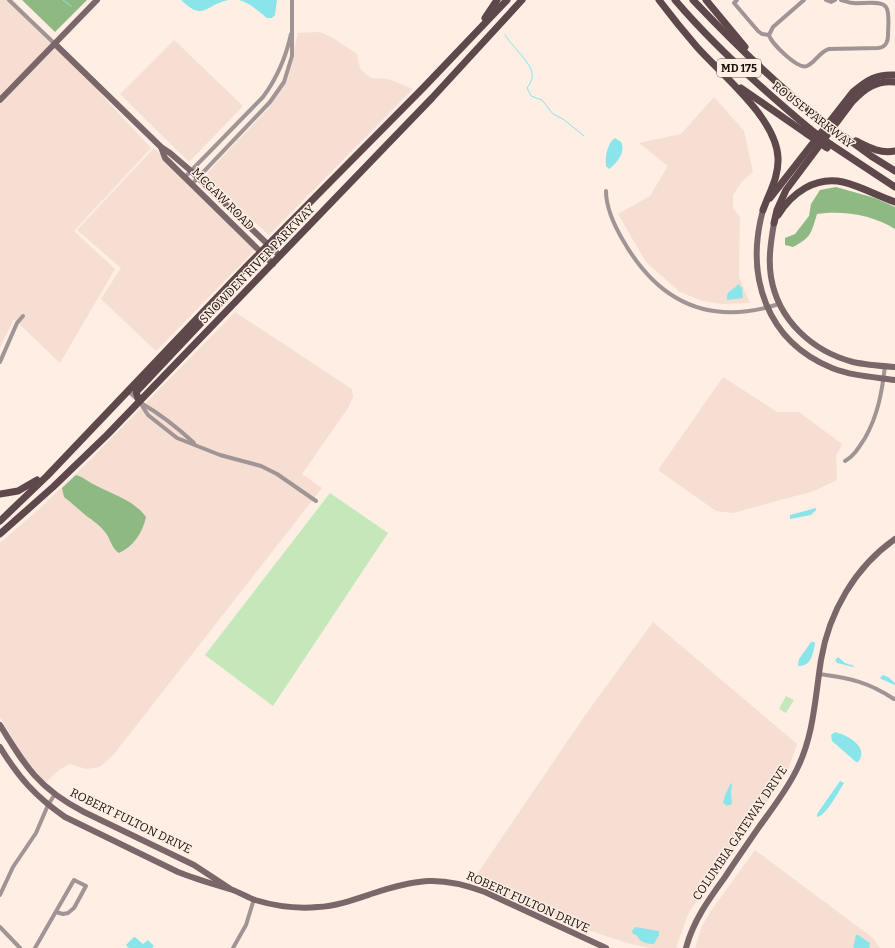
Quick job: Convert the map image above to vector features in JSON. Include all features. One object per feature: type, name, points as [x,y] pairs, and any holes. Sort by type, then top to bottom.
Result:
[{"type":"main road","points":[[464,46],[490,12],[497,0]]},
{"type":"main road","name":"SNOWDEN RIVER PARKWAY","points":[[0,521],[68,454],[247,266],[464,46],[507,0]]},
{"type":"main road","name":"SNOWDEN RIVER PARKWAY","points":[[0,535],[102,440],[471,57],[522,0]]},
{"type":"main road","points":[[471,57],[528,0]]},
{"type":"main road","points":[[659,0],[697,47],[757,112],[769,130],[776,145],[778,168],[763,210]]},
{"type":"main road","name":"ROUSE PARKWAY","points":[[675,0],[732,61],[809,132],[828,146],[895,187]]},
{"type":"main road","name":"ROUSE PARKWAY","points":[[694,0],[763,71],[790,96],[871,156],[895,171]]},
{"type":"main road","points":[[706,0],[763,71]]},
{"type":"main road","points":[[718,69],[760,102],[809,132]]},
{"type":"main road","points":[[763,210],[771,196],[853,92],[874,77],[895,75]]},
{"type":"main road","points":[[774,222],[777,210],[786,190],[852,102],[864,90],[875,84],[895,82]]},
{"type":"main road","points":[[838,132],[876,150],[888,152],[895,151]]},
{"type":"main road","points":[[774,222],[783,207],[792,197],[806,187],[821,182],[844,182],[895,202]]},
{"type":"main road","points":[[139,401],[136,392],[234,288],[247,266]]},
{"type":"main road","points":[[0,494],[18,491],[28,486],[68,454]]},
{"type":"street","points":[[9,0],[55,44]]},
{"type":"street","points":[[0,100],[97,0]]},
{"type":"street","points":[[192,184],[257,118],[278,92],[288,71],[292,56],[292,0]]},
{"type":"street","points":[[738,0],[734,3],[758,31],[762,34],[769,35]]},
{"type":"street","points":[[826,0],[831,2],[835,0]]},
{"type":"street","points":[[769,35],[773,43],[802,67],[808,66],[823,51],[829,49],[878,48],[885,46],[888,39],[888,12],[886,6],[882,4],[852,3],[841,0]]},
{"type":"street","points":[[769,35],[773,27],[802,1]]},
{"type":"street","points":[[185,177],[249,112],[270,87],[280,68],[292,28]]},
{"type":"street","name":"MCGAW ROAD","points":[[55,44],[161,147],[191,171],[280,256]]},
{"type":"street","name":"MCGAW ROAD","points":[[161,147],[165,158],[273,264]]},
{"type":"street","points":[[606,191],[606,199],[611,216],[629,250],[644,270],[667,292],[685,303],[720,313],[742,312],[779,304]]},
{"type":"street","points":[[763,210],[757,239],[756,260],[758,281],[768,307],[775,321],[783,332],[791,341],[821,363],[842,372],[895,380]]},
{"type":"street","points":[[774,222],[771,242],[770,270],[773,285],[779,304],[786,316],[796,328],[808,340],[826,352],[855,363],[895,367]]},
{"type":"street","points":[[0,362],[17,323],[23,316]]},
{"type":"street","points":[[845,461],[855,453],[871,425],[879,407],[885,366]]},
{"type":"street","points":[[128,391],[139,401],[154,410],[181,431],[197,446]]},
{"type":"street","points":[[139,401],[148,415],[178,438],[220,455],[261,466],[277,474],[316,501]]},
{"type":"street","name":"COLUMBIA GATEWAY DRIVE","points":[[686,948],[692,931],[707,901],[780,799],[797,770],[808,744],[826,636],[834,615],[852,583],[870,560],[895,539]]},
{"type":"street","points":[[819,674],[864,682],[894,699]]},
{"type":"street","name":"ROBERT FULTON DRIVE","points":[[0,725],[31,772],[44,786],[55,794],[72,806],[194,865],[232,890]]},
{"type":"street","name":"ROBERT FULTON DRIVE","points":[[0,747],[21,780],[48,805],[79,824],[178,872],[254,899],[295,908],[319,907],[343,903],[413,882],[435,880],[453,882],[467,885],[485,892],[606,948]]},
{"type":"street","points":[[0,895],[13,867],[39,828],[48,805],[55,794]]},
{"type":"street","points":[[35,948],[74,880],[86,886],[71,911],[63,914],[56,912]]},
{"type":"street","points":[[233,948],[246,925],[254,899]]},
{"type":"street","points":[[0,927],[20,948]]},
{"type":"shaded area","points":[[0,0],[13,0],[151,148],[74,231],[115,269],[60,363],[14,319],[0,347]]},
{"type":"shaded area","points":[[320,32],[333,38],[357,54],[360,68],[371,78],[388,79],[413,89],[269,235],[206,179],[208,172],[268,109],[288,76],[298,33]]},
{"type":"shaded area","points":[[174,40],[243,106],[189,162],[120,94]]},
{"type":"shaded area","points":[[714,97],[744,131],[753,172],[742,181],[733,195],[733,208],[740,217],[739,277],[750,303],[722,304],[703,301],[680,292],[646,262],[618,214],[650,196],[668,166],[639,143],[681,134]]},
{"type":"shaded area","points":[[154,148],[254,248],[254,251],[156,351],[101,299],[121,268],[77,230]]},
{"type":"shaded area","points":[[235,312],[352,389],[353,397],[348,408],[302,474],[322,488],[114,754],[100,767],[86,769],[70,764],[59,770],[46,782],[32,768],[23,756],[0,717],[0,543],[40,508],[88,462]]},
{"type":"shaded area","points":[[723,377],[777,412],[799,412],[842,444],[836,456],[837,480],[814,491],[733,513],[716,511],[658,470]]},
{"type":"shaded area","points":[[653,622],[797,744],[788,770],[772,795],[688,914],[676,948],[651,948],[627,943],[585,929],[473,880],[586,714]]},
{"type":"shaded area","points":[[755,850],[873,938],[880,948],[695,948],[702,926],[713,908]]},
{"type":"green space","points":[[22,0],[87,0],[55,32]]},
{"type":"green space","points":[[836,187],[875,198],[895,207],[895,229],[877,220],[858,215],[847,213],[817,214],[810,234],[804,240],[793,247],[785,245],[785,238],[795,234],[809,216],[811,204],[820,190]]},
{"type":"green space","points":[[76,475],[123,498],[136,506],[146,517],[140,533],[129,547],[119,553],[116,551],[103,529],[64,497],[62,488]]},
{"type":"green space","points":[[330,493],[388,533],[273,706],[205,655]]},
{"type":"green space","points":[[786,696],[794,700],[786,713],[779,709]]},
{"type":"water","points":[[181,0],[229,0],[200,11],[189,7]]},
{"type":"water","points":[[239,0],[277,0],[275,15],[272,18],[267,18],[250,5]]},
{"type":"water","points":[[615,138],[621,142],[622,153],[615,164],[609,169],[606,166],[606,155],[610,143]]},
{"type":"water","points":[[738,284],[742,288],[743,298],[727,300],[729,292]]},
{"type":"water","points":[[816,508],[811,515],[790,519],[790,515]]},
{"type":"water","points":[[811,642],[814,642],[815,644],[811,659],[806,664],[799,666],[799,659]]},
{"type":"water","points":[[838,657],[845,663],[854,666],[837,663],[835,660]]},
{"type":"water","points":[[883,675],[888,677],[895,683],[895,685],[881,679],[880,678]]},
{"type":"water","points":[[835,732],[856,742],[861,751],[861,757],[858,762],[856,762],[832,741],[831,735]]},
{"type":"water","points":[[840,781],[844,783],[836,797],[821,816],[817,817],[817,814]]},
{"type":"water","points":[[731,783],[732,804],[727,806],[723,803]]},
{"type":"water","points":[[635,927],[659,931],[659,935],[654,944],[643,942],[633,934],[632,931]]},
{"type":"water","points":[[856,935],[870,943],[869,948],[853,948]]},
{"type":"water","points":[[134,937],[143,944],[148,940],[154,946],[152,948],[129,948],[126,945]]},
{"type":"waterway","points":[[63,0],[71,6]]},
{"type":"waterway","points":[[505,35],[525,59],[531,69],[532,77],[527,88],[531,96],[542,100],[553,114],[563,119],[584,136]]}]
